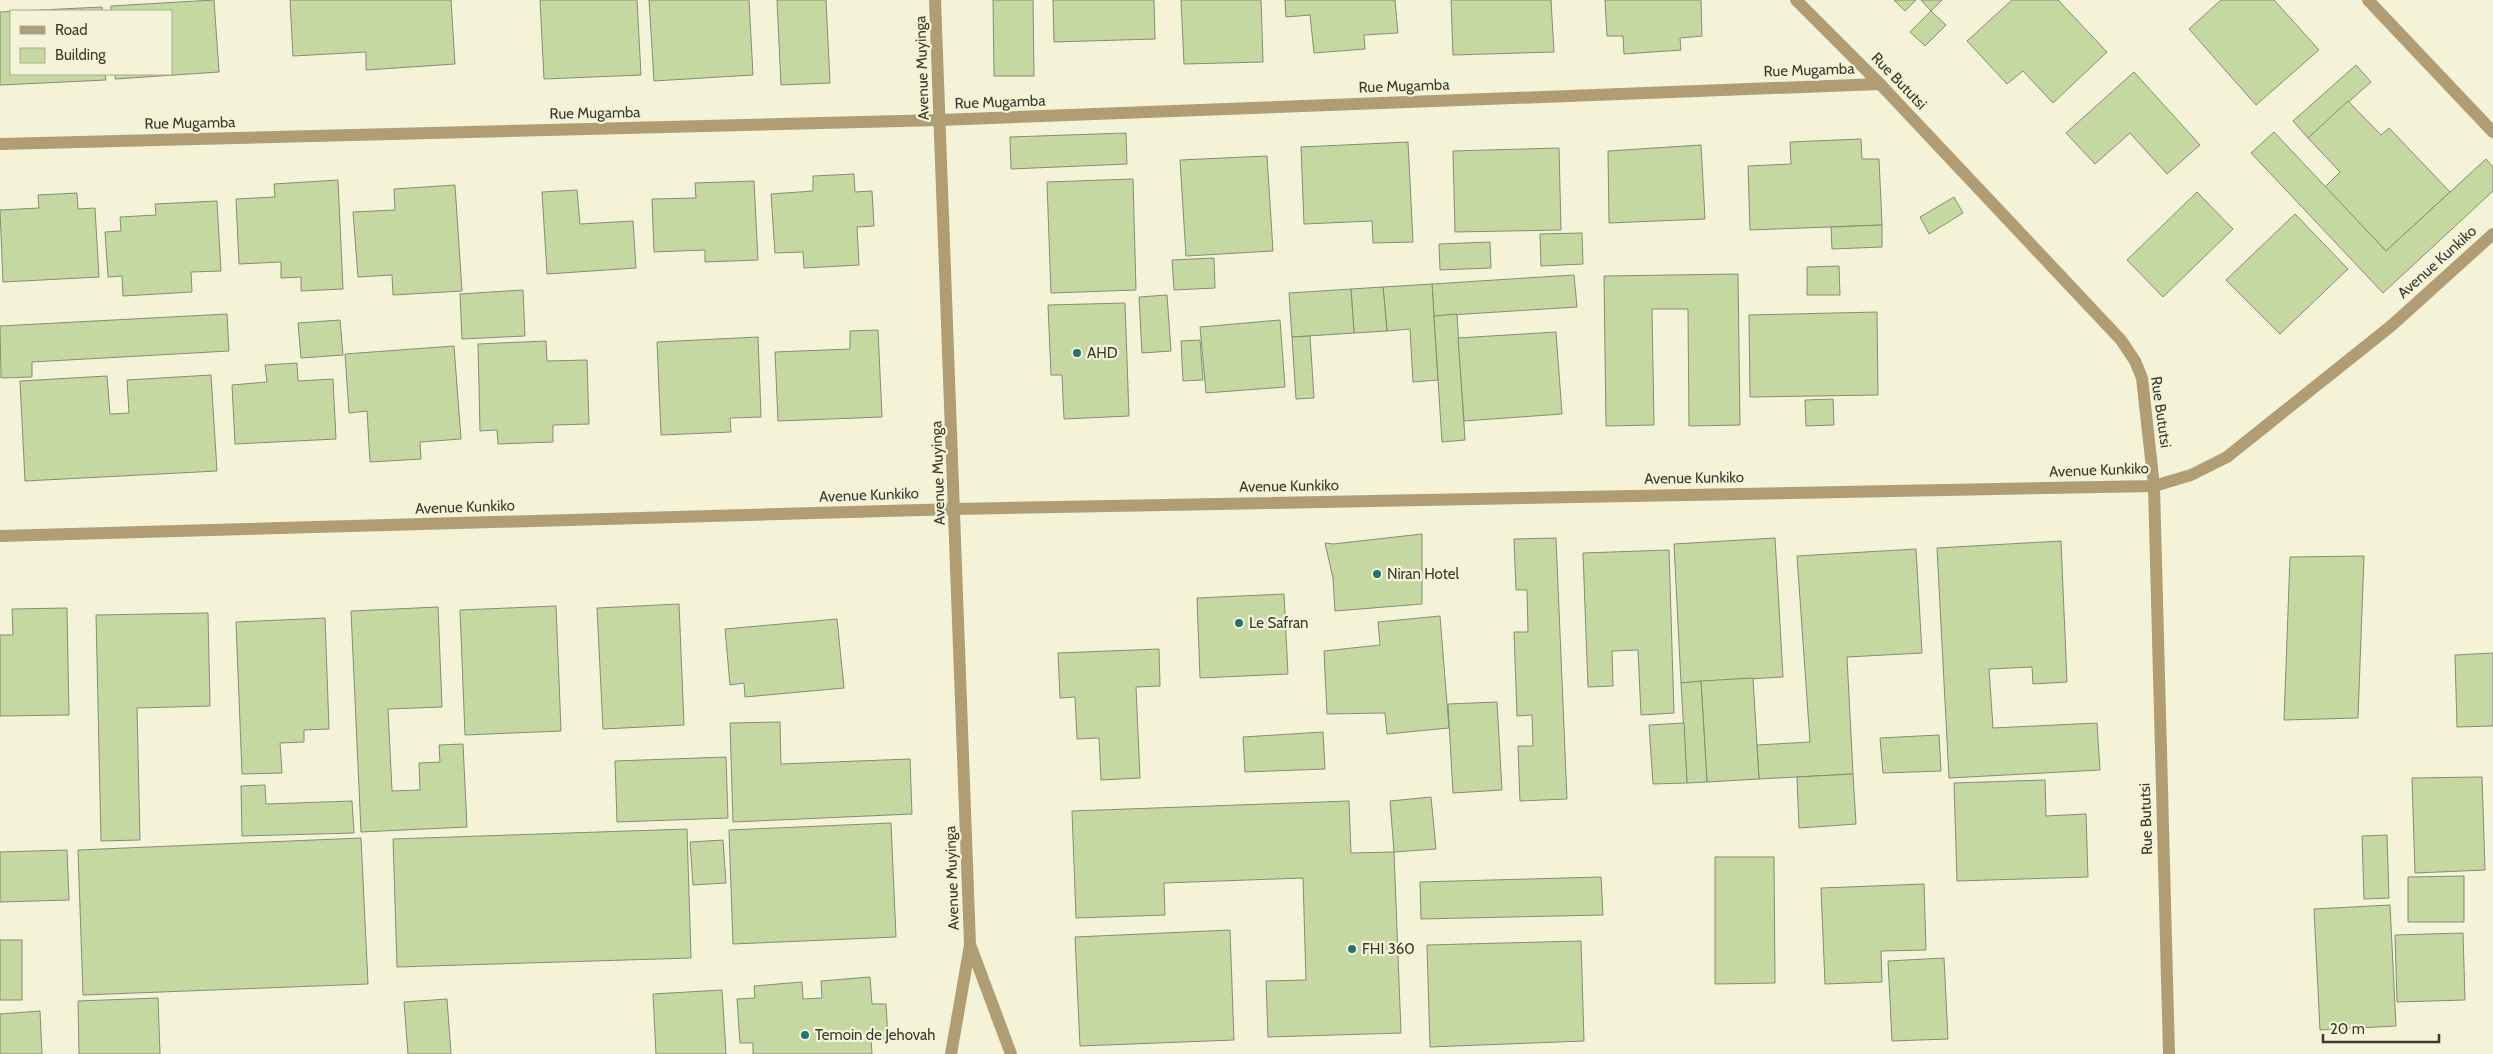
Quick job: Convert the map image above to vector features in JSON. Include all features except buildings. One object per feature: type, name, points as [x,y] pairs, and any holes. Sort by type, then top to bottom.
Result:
[{"type":"street","name":"Avenue Muyinga","points":[[935,0],[956,509],[970,945],[952,1053]]},
{"type":"street","name":"Rue Bututsi","points":[[1796,0],[1880,84],[2121,340],[2135,361],[2142,378],[2154,486],[2169,1054]]},
{"type":"street","points":[[2368,0],[2493,132]]},
{"type":"street","name":"Rue Mugamba","points":[[0,144],[940,120],[1880,84]]},
{"type":"street","name":"Avenue Kunkiko","points":[[0,536],[956,509],[2154,486],[2191,475],[2227,457],[2391,326],[2493,234]]},
{"type":"street","name":"Avenue Muyinga","points":[[970,945],[1008,1048]]},
{"type":"place","name":"AHD","points":[[1077,353]]},
{"type":"place","name":"Niran Hotel","points":[[1377,574]]},
{"type":"place","name":"Le Safran","points":[[1239,623]]},
{"type":"place","name":"FHI 360","points":[[1352,949]]},
{"type":"place","name":"Temoin de Jehovah","points":[[805,1035]]}]
